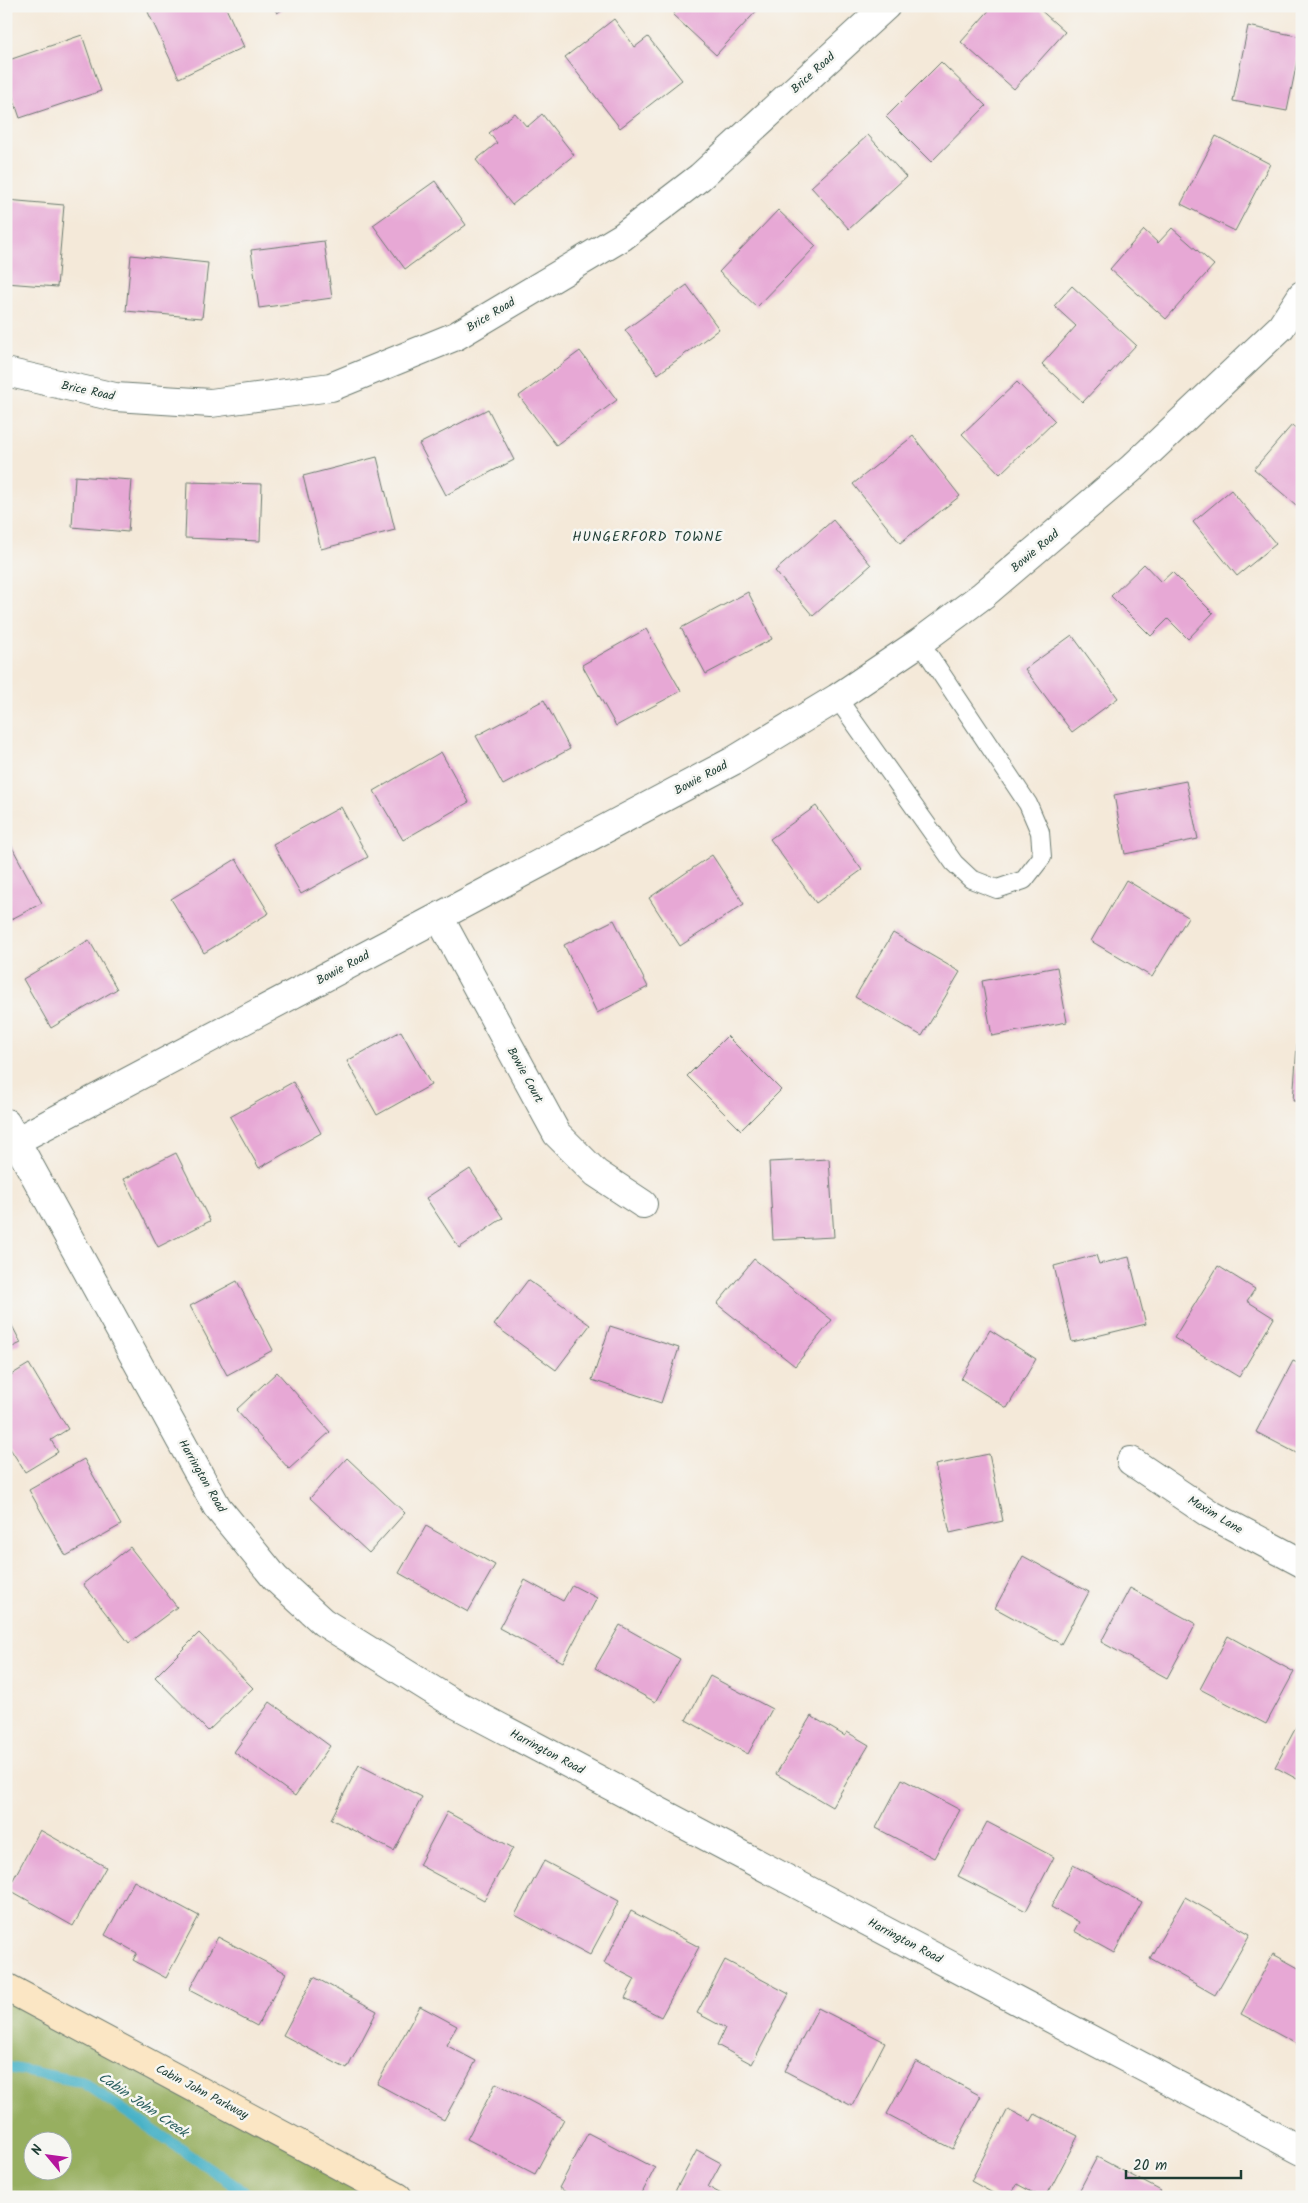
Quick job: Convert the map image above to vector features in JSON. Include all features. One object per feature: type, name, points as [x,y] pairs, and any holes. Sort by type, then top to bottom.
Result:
[{"type":"street","name":"Brice Road","points":[[6,372],[115,397],[211,403],[331,388],[448,340],[622,237],[700,177],[886,6]]},
{"type":"street","name":"Bowie Road","points":[[11,1132],[439,918],[733,761],[837,698],[920,642],[983,595],[1132,468],[1281,327],[1302,295]]},
{"type":"street","name":"Bowie Court","points":[[439,918],[557,1134],[596,1173],[643,1204]]},
{"type":"street","name":"Harrington Road","points":[[11,1132],[217,1507],[275,1578],[323,1622],[450,1701],[1302,2151]]},
{"type":"street","name":"Maxim Lane","points":[[1131,1462],[1210,1514],[1302,1563]]},
{"type":"street","name":"Cabin John Parkway","points":[[6,1987],[398,2197]]},
{"type":"lane","points":[[837,698],[954,863],[971,879],[996,889],[1024,880],[1042,857],[1040,832],[1028,804],[920,642]]},
{"type":"green space","points":[[6,1987],[398,2197],[6,2197]]},
{"type":"building","points":[[160,6],[225,6],[244,47],[179,78],[148,12]]},
{"type":"building","points":[[273,6],[288,6],[277,13]]},
{"type":"building","points":[[681,6],[761,6],[716,55],[673,15]]},
{"type":"building","points":[[993,6],[1036,6],[1065,32],[1014,89],[961,42]]},
{"type":"building","points":[[614,19],[635,47],[648,37],[682,80],[620,128],[565,57]]},
{"type":"building","points":[[1248,26],[1302,37],[1287,111],[1233,101]]},
{"type":"building","points":[[82,35],[101,91],[20,118],[6,77],[6,61]]},
{"type":"building","points":[[941,62],[986,106],[931,162],[886,117]]},
{"type":"building","points":[[515,113],[527,127],[542,114],[574,155],[512,205],[476,160],[497,143],[489,133]]},
{"type":"building","points":[[868,135],[906,177],[849,229],[811,187]]},
{"type":"building","points":[[1216,136],[1270,164],[1235,231],[1181,204]]},
{"type":"building","points":[[435,181],[466,225],[405,269],[373,225]]},
{"type":"building","points":[[7,200],[64,205],[57,287],[6,283]]},
{"type":"building","points":[[778,210],[816,246],[757,307],[719,272]]},
{"type":"building","points":[[1172,228],[1214,265],[1166,319],[1110,269],[1144,230],[1158,243]]},
{"type":"building","points":[[324,241],[332,298],[259,308],[251,250]]},
{"type":"building","points":[[131,255],[208,263],[202,318],[126,311]]},
{"type":"building","points":[[687,285],[719,329],[658,374],[625,330]]},
{"type":"building","points":[[1072,286],[1136,345],[1083,402],[1042,364],[1076,326],[1054,306]]},
{"type":"building","points":[[580,351],[617,400],[556,445],[519,396]]},
{"type":"building","points":[[1017,382],[1055,421],[1000,474],[962,434]]},
{"type":"building","points":[[488,409],[514,460],[446,495],[419,444]]},
{"type":"building","points":[[1292,425],[1302,433],[1302,499],[1296,505],[1254,469]]},
{"type":"building","points":[[913,436],[960,496],[900,543],[853,484]]},
{"type":"building","points":[[377,457],[395,530],[321,549],[303,476]]},
{"type":"building","points":[[75,476],[132,480],[128,532],[72,527]]},
{"type":"building","points":[[187,482],[262,484],[260,541],[185,538]]},
{"type":"building","points":[[1231,490],[1276,544],[1237,576],[1193,522]]},
{"type":"building","points":[[833,520],[871,565],[813,616],[775,571]]},
{"type":"building","points":[[1144,564],[1161,582],[1172,572],[1213,613],[1188,639],[1168,619],[1151,636],[1111,596]]},
{"type":"building","points":[[748,592],[772,639],[706,674],[681,628]]},
{"type":"building","points":[[646,629],[681,691],[616,726],[582,665]]},
{"type":"building","points":[[1072,635],[1118,698],[1072,732],[1025,669]]},
{"type":"building","points":[[544,700],[570,749],[503,785],[476,736]]},
{"type":"building","points":[[441,752],[469,802],[403,840],[374,791]]},
{"type":"building","points":[[1186,781],[1198,839],[1125,854],[1114,795]]},
{"type":"building","points":[[816,806],[862,870],[816,903],[770,839]]},
{"type":"building","points":[[341,807],[368,857],[301,894],[273,844]]},
{"type":"building","points":[[6,836],[42,903],[6,922]]},
{"type":"building","points":[[712,855],[744,904],[680,946],[649,898]]},
{"type":"building","points":[[236,859],[269,913],[204,953],[171,899]]},
{"type":"building","points":[[1126,880],[1188,917],[1152,977],[1091,941]]},
{"type":"building","points":[[614,920],[648,987],[597,1013],[564,945]]},
{"type":"building","points":[[893,933],[960,972],[922,1036],[855,997]]},
{"type":"building","points":[[89,940],[117,989],[51,1028],[23,979]]},
{"type":"building","points":[[1057,967],[1067,1022],[992,1036],[982,981]]},
{"type":"building","points":[[1299,1019],[1302,1020],[1302,1101],[1293,1101]]},
{"type":"building","points":[[401,1031],[431,1085],[377,1115],[347,1061]]},
{"type":"building","points":[[727,1036],[781,1090],[741,1130],[687,1076]]},
{"type":"building","points":[[293,1082],[321,1133],[259,1168],[230,1117]]},
{"type":"building","points":[[176,1153],[210,1221],[158,1247],[124,1179]]},
{"type":"building","points":[[829,1159],[834,1237],[773,1240],[769,1162]]},
{"type":"building","points":[[470,1169],[503,1218],[459,1248],[426,1198]]},
{"type":"building","points":[[1096,1255],[1099,1264],[1129,1257],[1146,1324],[1072,1342],[1054,1266]]},
{"type":"building","points":[[754,1259],[832,1320],[795,1366],[717,1304]]},
{"type":"building","points":[[1218,1266],[1255,1289],[1247,1301],[1274,1318],[1239,1377],[1174,1338]]},
{"type":"building","points":[[528,1280],[590,1325],[556,1370],[494,1325]]},
{"type":"building","points":[[237,1281],[273,1350],[227,1375],[190,1306]]},
{"type":"building","points":[[6,1314],[21,1343],[6,1350]]},
{"type":"building","points":[[610,1326],[679,1348],[661,1403],[592,1380]]},
{"type":"building","points":[[990,1330],[1036,1359],[1007,1408],[961,1379]]},
{"type":"building","points":[[1293,1361],[1302,1365],[1302,1456],[1256,1432]]},
{"type":"building","points":[[29,1364],[68,1429],[51,1440],[58,1452],[25,1472],[6,1442],[6,1378]]},
{"type":"building","points":[[277,1372],[330,1432],[289,1469],[236,1410]]},
{"type":"building","points":[[989,1454],[1003,1521],[950,1533],[935,1465]]},
{"type":"building","points":[[347,1458],[405,1513],[369,1553],[310,1498]]},
{"type":"building","points":[[84,1459],[121,1525],[66,1556],[29,1490]]},
{"type":"building","points":[[426,1526],[495,1565],[468,1612],[399,1573]]},
{"type":"building","points":[[130,1547],[177,1607],[129,1643],[83,1584]]},
{"type":"building","points":[[1023,1556],[1089,1592],[1061,1644],[995,1608]]},
{"type":"building","points":[[525,1580],[563,1601],[572,1585],[597,1598],[563,1662],[499,1628]]},
{"type":"building","points":[[1130,1588],[1196,1624],[1167,1678],[1101,1642]]},
{"type":"building","points":[[620,1625],[680,1659],[655,1702],[595,1668]]},
{"type":"building","points":[[199,1633],[253,1688],[208,1731],[155,1677]]},
{"type":"building","points":[[1228,1636],[1294,1672],[1266,1724],[1200,1689]]},
{"type":"building","points":[[710,1676],[772,1709],[748,1754],[686,1720]]},
{"type":"building","points":[[270,1702],[330,1746],[295,1796],[234,1752]]},
{"type":"building","points":[[811,1716],[845,1736],[847,1732],[869,1745],[832,1807],[776,1774]]},
{"type":"building","points":[[1302,1716],[1302,1770],[1297,1779],[1275,1767]]},
{"type":"building","points":[[359,1765],[422,1797],[394,1851],[331,1819]]},
{"type":"building","points":[[902,1779],[960,1810],[934,1858],[876,1828]]},
{"type":"building","points":[[447,1812],[513,1848],[484,1900],[419,1865]]},
{"type":"building","points":[[987,1822],[1054,1857],[1026,1911],[958,1876]]},
{"type":"building","points":[[40,1830],[106,1867],[73,1926],[8,1889]]},
{"type":"building","points":[[544,1861],[619,1901],[590,1955],[515,1915]]},
{"type":"building","points":[[1073,1865],[1142,1902],[1114,1953],[1074,1931],[1079,1922],[1051,1907]]},
{"type":"building","points":[[134,1881],[199,1916],[166,1978],[133,1960],[137,1953],[105,1935]]},
{"type":"building","points":[[1185,1897],[1250,1934],[1215,1995],[1150,1958]]},
{"type":"building","points":[[631,1911],[699,1947],[661,2017],[625,1998],[635,1979],[604,1963]]},
{"type":"building","points":[[218,1937],[286,1973],[257,2026],[189,1990]]},
{"type":"building","points":[[1273,1954],[1302,1970],[1302,2047],[1241,2014]]},
{"type":"building","points":[[725,1960],[789,1994],[752,2064],[717,2045],[725,2028],[697,2013]]},
{"type":"building","points":[[314,1977],[377,2011],[347,2069],[283,2035]]},
{"type":"building","points":[[420,2006],[457,2026],[446,2045],[476,2061],[444,2120],[377,2084]]},
{"type":"building","points":[[818,2008],[885,2042],[852,2106],[785,2071]]},
{"type":"building","points":[[916,2061],[981,2096],[953,2149],[887,2114]]},
{"type":"building","points":[[496,2083],[564,2119],[535,2174],[467,2139]]},
{"type":"building","points":[[1008,2109],[1031,2121],[1035,2114],[1078,2136],[1046,2197],[1041,2197],[1017,2184],[1010,2197],[1000,2197],[971,2181]]},
{"type":"building","points":[[588,2133],[655,2168],[640,2197],[575,2197],[559,2188]]},
{"type":"building","points":[[697,2150],[721,2163],[708,2187],[727,2197],[672,2197]]},
{"type":"building","points":[[1097,2157],[1161,2191],[1157,2197],[1076,2197]]},
{"type":"waterway","name":"Cabin John Creek","points":[[6,2067],[82,2082],[252,2197]]},
{"type":"district","name":"HUNGERFORD TOWNE","points":[[648,537]]}]
